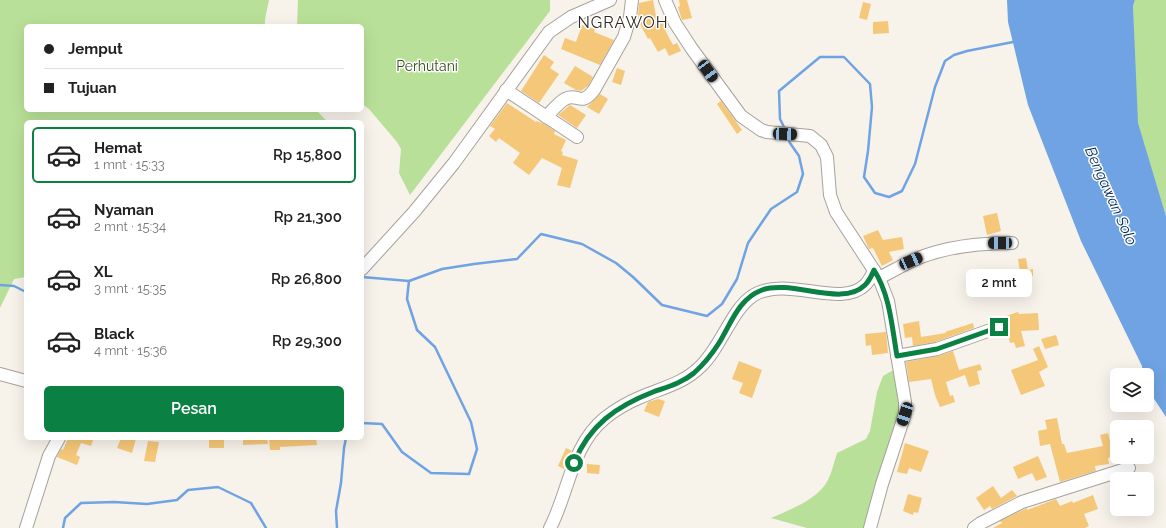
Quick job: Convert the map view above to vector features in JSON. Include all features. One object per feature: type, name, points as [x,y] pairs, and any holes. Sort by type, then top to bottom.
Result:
[{"type":"street","points":[[364,267],[414,212],[454,163],[536,48],[553,29],[571,17],[610,0]]},
{"type":"street","points":[[546,117],[564,100],[570,97],[583,99],[588,98],[594,90],[624,37],[630,17],[632,0]]},
{"type":"street","points":[[665,0],[675,23],[692,49],[741,116],[761,130],[767,132],[810,136],[822,145],[827,157],[830,195],[836,212],[877,274],[888,301],[905,402],[905,414],[882,484],[870,528]]},
{"type":"street","points":[[506,90],[577,137]]},
{"type":"street","points":[[550,528],[564,496],[577,454],[587,438],[601,422],[617,410],[640,397],[688,378],[702,366],[718,344],[738,310],[749,297],[762,290],[783,288],[846,294],[864,286],[877,274],[921,257],[944,250],[975,245],[1012,243]]},
{"type":"street","points":[[897,356],[937,349],[999,327]]},
{"type":"street","points":[[0,374],[24,380]]},
{"type":"street","points":[[26,528],[49,456],[58,440]]},
{"type":"street","points":[[974,528],[1022,502],[1129,468]]},
{"type":"green space","points":[[0,0],[269,0],[265,24],[24,24],[24,112],[318,112],[326,120],[24,120],[24,277],[14,279],[0,308]]},
{"type":"green space","name":"Perhutani","points":[[298,0],[550,0],[550,11],[410,195],[399,173],[401,149],[397,142],[369,109],[364,105],[364,24],[297,24]]},
{"type":"green space","points":[[1135,0],[1166,0],[1166,216],[1135,115],[1133,6]]},
{"type":"green space","points":[[895,369],[901,413],[866,528],[807,528],[771,518],[803,503],[818,493],[828,480],[837,453],[866,439],[870,431],[877,392],[883,376]]},
{"type":"water","name":"Bengawan Solo","points":[[1007,0],[1135,0],[1133,6],[1138,123],[1166,216],[1166,417],[1154,399],[1154,368],[1142,368],[1081,241],[1028,105],[1008,22]]},
{"type":"building","points":[[653,0],[657,22],[663,19],[668,29],[665,30],[673,45],[677,43],[681,51],[669,56],[665,48],[658,52],[650,38],[648,39],[639,24],[639,3]]},
{"type":"building","points":[[679,0],[687,0],[692,18],[682,20],[678,7],[680,6]]},
{"type":"building","points":[[863,2],[871,4],[867,20],[859,18]]},
{"type":"building","points":[[888,21],[889,33],[873,34],[873,22]]},
{"type":"building","points":[[582,25],[595,29],[594,32],[614,40],[600,65],[561,49],[565,38],[576,42]]},
{"type":"building","points":[[544,55],[554,62],[550,68],[559,74],[539,103],[521,91]]},
{"type":"building","points":[[575,66],[593,77],[588,86],[581,91],[576,90],[564,83]]},
{"type":"building","points":[[617,68],[625,71],[621,85],[612,82]]},
{"type":"building","points":[[600,94],[608,99],[599,114],[587,107]]},
{"type":"building","points":[[721,101],[742,130],[737,134],[717,104]]},
{"type":"building","points":[[507,103],[536,122],[537,121],[546,125],[555,131],[554,134],[566,140],[561,151],[563,152],[562,155],[578,160],[570,188],[557,185],[562,168],[542,158],[529,175],[513,163],[520,153],[499,138],[496,142],[489,136],[495,129],[490,126]]},
{"type":"building","points":[[570,105],[586,115],[577,128],[558,115]]},
{"type":"building","points":[[997,213],[1001,231],[987,235],[983,216]]},
{"type":"building","points":[[878,230],[883,240],[902,237],[904,249],[889,252],[893,260],[882,266],[873,248],[869,249],[863,236]]},
{"type":"building","points":[[1026,258],[1028,270],[1033,269],[1033,276],[1021,278],[1018,259]]},
{"type":"building","points":[[1018,312],[1019,314],[1038,313],[1039,330],[1021,331],[1025,346],[1016,348],[1014,342],[1010,343],[1003,317]]},
{"type":"building","points":[[919,321],[921,337],[946,333],[945,332],[973,323],[974,328],[935,342],[913,346],[912,337],[905,338],[903,324]]},
{"type":"building","points":[[886,332],[888,353],[872,355],[871,345],[866,346],[865,334]]},
{"type":"building","points":[[1056,335],[1059,345],[1045,349],[1041,339]]},
{"type":"building","points":[[1039,346],[1048,367],[1039,372],[1045,386],[1021,395],[1011,370],[1038,360],[1033,349]]},
{"type":"building","points":[[953,351],[959,370],[980,364],[982,370],[977,371],[980,384],[969,387],[965,375],[946,382],[950,396],[953,395],[955,402],[940,407],[931,379],[909,382],[906,362],[938,356]]},
{"type":"building","points":[[739,361],[762,370],[752,398],[739,393],[743,383],[732,379]]},
{"type":"building","points":[[658,399],[665,401],[659,417],[644,411],[648,402]]},
{"type":"building","points":[[1057,418],[1062,444],[1064,444],[1067,453],[1103,446],[1100,435],[1108,433],[1110,442],[1110,458],[1108,458],[1109,464],[1095,466],[1096,471],[1060,482],[1050,444],[1040,446],[1038,431],[1047,429],[1045,420]]},
{"type":"building","points":[[67,440],[93,440],[91,446],[81,443],[76,455],[80,457],[77,465],[57,457],[61,449],[63,450]]},
{"type":"building","points":[[120,440],[136,440],[132,453],[117,448]]},
{"type":"building","points":[[209,440],[224,440],[224,448],[209,448]]},
{"type":"building","points":[[243,440],[267,440],[268,444],[243,445]]},
{"type":"building","points":[[269,440],[316,440],[317,445],[280,447],[280,450],[270,450]]},
{"type":"building","points":[[148,441],[159,442],[155,462],[144,461]]},
{"type":"building","points":[[905,443],[929,451],[921,472],[909,468],[907,474],[897,472]]},
{"type":"building","points":[[566,448],[572,451],[564,469],[558,466]]},
{"type":"building","points":[[1038,456],[1047,477],[1036,481],[1032,473],[1018,479],[1013,467]]},
{"type":"building","points":[[587,464],[600,465],[599,474],[587,473]]},
{"type":"building","points":[[993,486],[1001,498],[1012,490],[1017,496],[992,509],[990,506],[984,510],[976,498]]},
{"type":"building","points":[[908,494],[922,498],[918,513],[914,512],[913,515],[903,511]]},
{"type":"building","points":[[1093,495],[1098,509],[1084,514],[1089,526],[1085,528],[993,528],[1002,523],[1000,521],[1027,508],[1027,510],[1056,499],[1060,506],[1072,501],[1073,503]]},
{"type":"waterway","points":[[785,129],[780,119],[779,91],[820,57],[844,57],[870,84],[872,107],[864,177],[875,193],[889,197],[902,191],[915,164],[935,87],[945,61],[954,55],[967,51],[1013,42]]},
{"type":"waterway","points":[[364,277],[409,281],[442,269],[517,259],[541,234],[582,244],[616,263],[662,305],[707,316],[722,304],[737,279],[748,243],[771,209],[797,192],[803,174],[799,156],[788,138]]},
{"type":"waterway","points":[[364,423],[382,424],[402,452],[431,473],[469,474],[477,449],[471,422],[435,347],[417,330],[407,299],[409,281]]},
{"type":"waterway","points":[[0,285],[14,286],[24,291]]},
{"type":"waterway","points":[[337,528],[336,511],[341,483],[346,440]]},
{"type":"waterway","points":[[63,528],[65,518],[81,503],[114,502],[147,504],[177,500],[188,490],[218,487],[251,503],[266,528]]},
{"type":"district","name":"NGRAWOH","points":[[623,22]]},
{"type":"route","points":[[574,463],[577,454],[587,438],[605,418],[640,397],[688,378],[702,366],[718,344],[738,310],[749,297],[762,290],[770,288],[789,288],[846,294],[864,286],[874,270],[879,278],[888,301],[897,356],[937,349],[999,327]]}]
